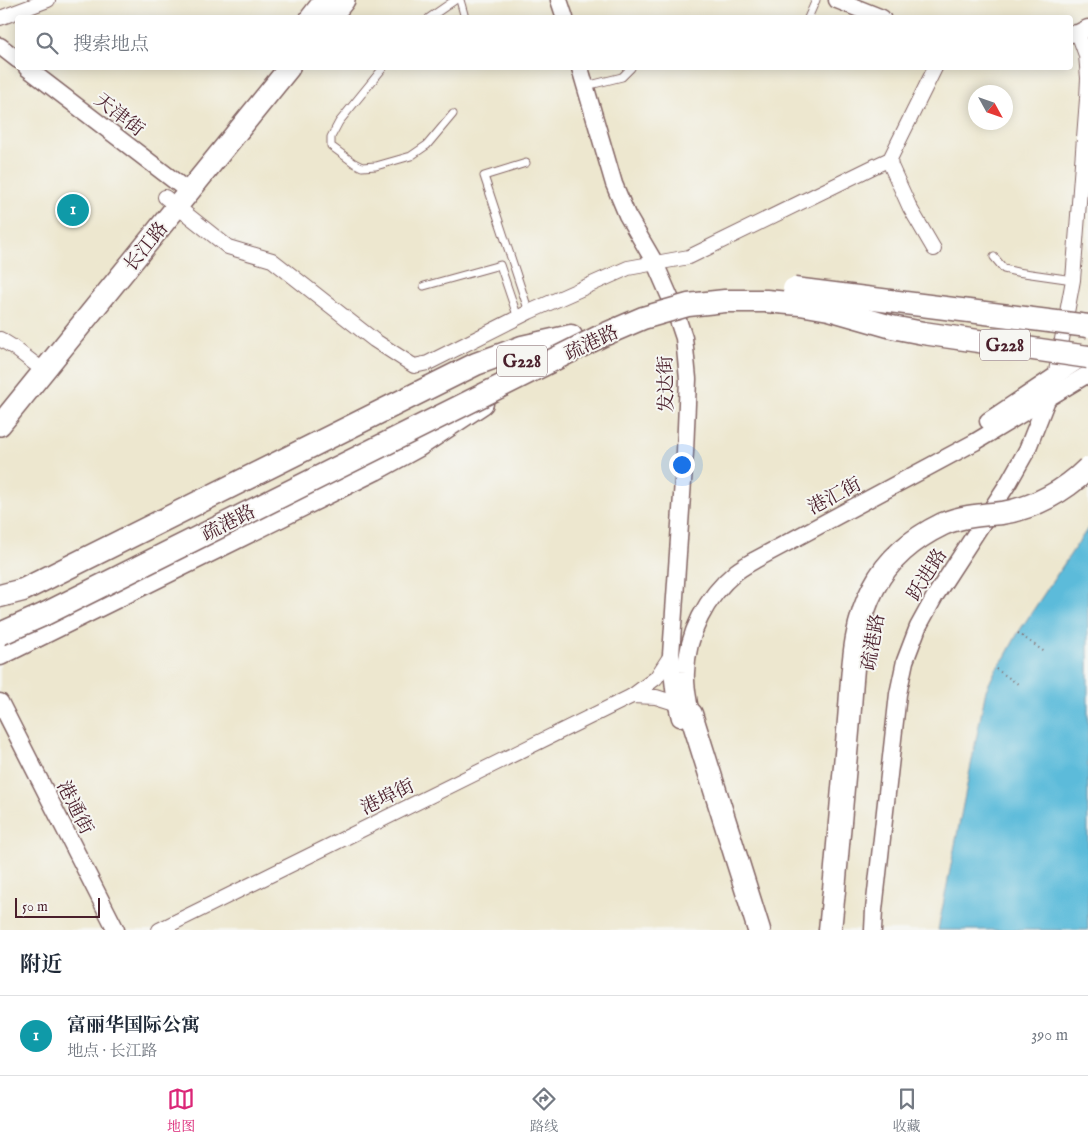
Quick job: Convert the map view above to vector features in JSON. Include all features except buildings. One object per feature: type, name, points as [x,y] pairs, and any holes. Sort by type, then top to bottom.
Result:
[{"type":"highway","name":"疏港路","points":[[0,620],[595,324],[638,306],[686,291],[765,286],[801,289],[1088,326]]},
{"type":"highway","name":"疏港路","points":[[0,634],[43,615],[601,336],[643,318],[688,305],[725,301],[766,301],[800,304],[830,309],[923,334],[1088,355]]},
{"type":"highway","points":[[0,596],[23,590],[476,364],[522,346],[571,336]]},
{"type":"highway","points":[[0,654],[375,469],[449,426],[529,372]]},
{"type":"highway","points":[[840,891],[856,647],[865,605],[883,571],[909,544],[928,532],[962,518],[1026,507],[1065,488],[1088,468]]},
{"type":"highway","name":"疏港路","points":[[830,930],[840,891],[868,650],[877,610],[884,594],[904,566],[933,543],[949,535],[980,527],[1028,520],[1053,510],[1088,486]]},
{"type":"highway","points":[[682,712],[744,930]]},
{"type":"highway","points":[[682,712],[759,930]]},
{"type":"highway","name":"疏港路","points":[[840,891],[843,930]]},
{"type":"main road","points":[[313,15],[325,0]]},
{"type":"main road","points":[[332,15],[344,0]]},
{"type":"main road","name":"长江路","points":[[177,195],[269,70]]},
{"type":"main road","name":"长江路","points":[[0,425],[38,367],[177,195],[288,70]]},
{"type":"main road","name":"长江路","points":[[0,402],[38,367]]},
{"type":"street","points":[[0,18],[48,0]]},
{"type":"street","points":[[559,0],[564,15]]},
{"type":"street","points":[[837,0],[874,15]]},
{"type":"street","points":[[1055,377],[1074,280],[1087,99],[1086,56],[1079,32]]},
{"type":"street","points":[[0,46],[15,58]]},
{"type":"street","name":"天津街","points":[[29,70],[177,195]]},
{"type":"street","name":"发达街","points":[[581,70],[614,184],[627,214],[655,264],[672,302],[684,338],[688,379],[684,626],[671,655],[672,684],[682,712]]},
{"type":"street","points":[[934,70],[890,159],[891,166],[910,208],[934,250]]},
{"type":"street","points":[[177,195],[228,247],[272,260],[374,340],[414,366],[428,362],[523,315],[628,268],[689,257],[890,159]]},
{"type":"street","points":[[0,339],[38,367]]},
{"type":"street","name":"港汇街","points":[[682,712],[687,695],[685,673],[687,653],[684,626],[694,605],[706,587],[727,566],[748,551],[996,417],[1088,355]]},
{"type":"street","name":"港汇街","points":[[684,626],[704,609],[719,588],[748,564],[975,442],[1088,374]]},
{"type":"street","name":"跃进路","points":[[873,930],[898,694],[905,661],[918,627],[935,596],[1009,482],[1027,450],[1055,377]]},
{"type":"street","name":"港埠街","points":[[159,930],[632,696],[656,678],[671,655]]},
{"type":"street","points":[[632,696],[656,697],[682,712]]},
{"type":"street","name":"港通街","points":[[0,702],[116,930]]},
{"type":"street","name":"港通街","points":[[0,727],[104,930]]},
{"type":"lane","points":[[433,15],[455,0]]},
{"type":"lane","points":[[460,0],[464,15]]},
{"type":"lane","points":[[809,15],[816,0]]},
{"type":"lane","points":[[381,70],[340,122],[331,137],[331,146],[354,164],[362,167],[376,166],[411,156],[427,145],[453,114]]},
{"type":"lane","points":[[586,86],[622,77],[629,70]]},
{"type":"lane","points":[[523,315],[484,176],[526,163]]},
{"type":"lane","points":[[994,257],[1004,269],[1074,280]]},
{"type":"lane","points":[[424,286],[500,265],[523,315]]},
{"type":"path","points":[[1018,633],[1046,653]]},
{"type":"path","points":[[996,670],[1018,684]]},
{"type":"water","points":[[1088,528],[1088,930],[938,930],[986,690],[996,669],[1018,633]]},
{"type":"place","name":"富丽华国际公寓","points":[[73,210]]}]
